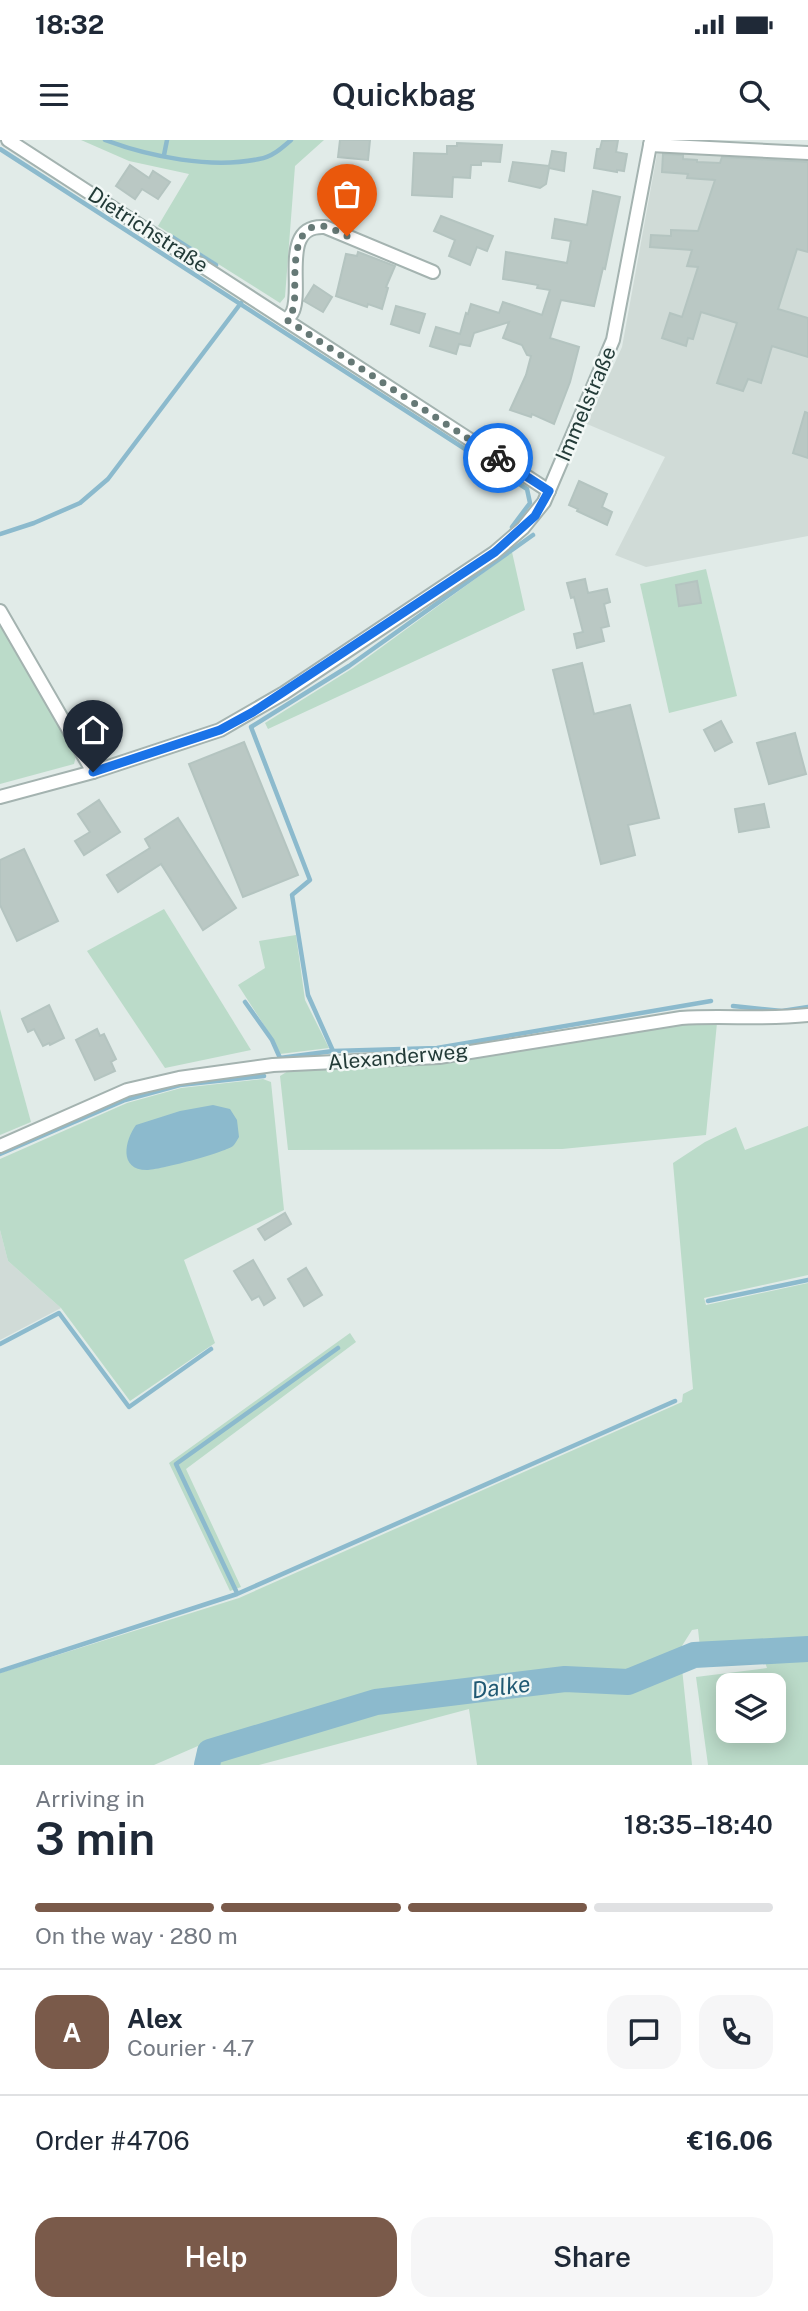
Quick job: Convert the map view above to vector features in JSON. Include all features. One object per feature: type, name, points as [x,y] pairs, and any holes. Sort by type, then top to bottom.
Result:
[{"type":"street","name":"Dietrichstraße","points":[[8,140],[549,491]]},
{"type":"street","points":[[650,143],[808,153]]},
{"type":"street","name":"Immelstraße","points":[[0,797],[93,772],[220,730],[264,706],[495,552],[535,516],[549,491],[613,340],[650,143]]},
{"type":"street","points":[[287,320],[294,309],[299,241],[315,226],[326,227],[433,272]]},
{"type":"street","points":[[0,611],[93,772]]},
{"type":"street","name":"Alexanderweg","points":[[0,1146],[127,1090],[179,1078],[273,1065],[439,1057],[681,1018],[808,1015]]},
{"type":"shaded area","points":[[658,149],[808,156],[808,536],[646,567],[615,555],[665,457],[587,424],[622,347]]},
{"type":"shaded area","points":[[0,1230],[8,1261],[61,1308],[0,1340]]},
{"type":"green space","points":[[81,140],[324,140],[295,166],[285,297],[280,303],[158,226],[189,174],[129,161]]},
{"type":"green space","points":[[512,552],[525,610],[268,729],[265,723],[353,668]]},
{"type":"green space","points":[[706,569],[737,696],[669,713],[640,584]]},
{"type":"green space","points":[[0,623],[77,752],[74,764],[0,784]]},
{"type":"green space","points":[[164,909],[251,1050],[165,1068],[87,951]]},
{"type":"green space","points":[[296,935],[305,1000],[329,1048],[280,1054],[238,985],[265,968],[259,941]]},
{"type":"green space","points":[[0,1009],[31,1122],[0,1135]]},
{"type":"green space","points":[[681,1023],[717,1023],[706,1135],[562,1149],[288,1150],[280,1076],[293,1068],[343,1066]]},
{"type":"green space","points":[[263,1079],[271,1082],[284,1210],[184,1260],[215,1343],[130,1401],[61,1308],[8,1261],[0,1230],[0,1159],[127,1103],[181,1088]]},
{"type":"green space","points":[[808,1126],[808,1275],[704,1298],[706,1305],[808,1283],[808,1765],[708,1765],[696,1677],[716,1674],[716,1743],[786,1743],[786,1673],[728,1673],[767,1668],[764,1659],[702,1666],[698,1629],[692,1630],[680,1649],[692,1765],[477,1765],[469,1709],[259,1765],[195,1765],[198,1746],[154,1765],[0,1765],[0,1673],[239,1598],[682,1402],[683,1394],[693,1389],[673,1163],[705,1142],[736,1127],[745,1150]]},
{"type":"green space","points":[[350,1333],[356,1342],[186,1469],[241,1587],[230,1591],[169,1463]]},
{"type":"water","points":[[213,1105],[230,1109],[237,1120],[239,1137],[233,1146],[205,1157],[147,1170],[138,1169],[128,1160],[127,1146],[136,1125],[180,1111]]},
{"type":"building","points":[[340,140],[370,140],[368,160],[338,157]]},
{"type":"building","points":[[618,140],[616,152],[627,154],[624,171],[594,168],[597,149],[600,149],[602,141]]},
{"type":"building","points":[[457,143],[502,145],[500,162],[481,161],[481,165],[471,165],[470,178],[453,177],[452,197],[412,195],[414,153],[447,154],[447,146],[457,146]]},
{"type":"building","points":[[552,151],[566,153],[564,171],[549,168],[546,184],[540,188],[509,181],[513,162],[549,166]]},
{"type":"building","points":[[663,154],[683,155],[683,159],[697,162],[720,163],[722,157],[808,162],[808,252],[797,249],[778,309],[808,318],[808,357],[772,346],[761,383],[748,379],[743,391],[717,383],[737,323],[701,312],[693,339],[688,338],[686,346],[662,338],[670,313],[682,317],[698,267],[687,266],[692,250],[650,247],[651,235],[671,236],[671,230],[698,231],[715,180],[687,178],[688,174],[662,172]]},
{"type":"building","points":[[130,165],[149,178],[153,171],[170,182],[158,199],[142,189],[135,199],[116,186]]},
{"type":"building","points":[[593,191],[620,197],[605,269],[603,268],[594,306],[561,300],[550,338],[579,347],[570,382],[554,424],[532,414],[531,417],[510,410],[526,375],[531,356],[527,355],[522,345],[503,338],[509,322],[474,333],[470,346],[459,344],[456,354],[430,346],[436,327],[460,334],[471,304],[499,313],[503,302],[542,315],[550,290],[537,288],[538,285],[503,279],[506,252],[567,263],[571,241],[552,238],[555,219],[587,225]]},
{"type":"building","points":[[441,216],[493,236],[487,251],[477,247],[470,265],[449,256],[455,240],[434,231]]},
{"type":"building","points":[[358,252],[395,266],[386,287],[388,288],[382,309],[368,304],[367,307],[336,296],[346,254],[357,256]]},
{"type":"building","points":[[314,285],[332,297],[323,312],[304,301]]},
{"type":"building","points":[[396,306],[425,314],[419,333],[391,324]]},
{"type":"building","points":[[805,412],[808,413],[808,458],[793,453]]},
{"type":"building","points":[[579,481],[607,494],[602,507],[612,512],[607,525],[569,505]]},
{"type":"building","points":[[585,579],[588,593],[607,589],[610,602],[604,604],[609,626],[601,628],[604,641],[577,648],[574,634],[583,632],[574,597],[571,598],[567,583]]},
{"type":"building","points":[[697,581],[701,603],[679,606],[676,585]]},
{"type":"building","points":[[582,663],[594,714],[630,705],[659,818],[628,825],[635,855],[601,864],[553,670]]},
{"type":"building","points":[[721,721],[732,742],[715,751],[704,730]]},
{"type":"building","points":[[795,733],[806,774],[769,784],[757,743]]},
{"type":"building","points":[[244,742],[298,875],[243,897],[189,764]]},
{"type":"building","points":[[99,800],[120,832],[84,855],[75,841],[90,832],[78,814]]},
{"type":"building","points":[[764,804],[769,827],[739,832],[735,809]]},
{"type":"building","points":[[178,818],[236,908],[203,930],[161,864],[118,892],[107,875],[150,848],[145,839]]},
{"type":"building","points":[[24,849],[58,921],[17,941],[0,905],[0,860]]},
{"type":"building","points":[[49,1005],[64,1038],[43,1046],[34,1029],[28,1032],[22,1019]]},
{"type":"building","points":[[97,1029],[100,1036],[104,1034],[116,1059],[111,1062],[115,1071],[95,1080],[76,1040]]},
{"type":"building","points":[[285,1213],[291,1224],[265,1240],[258,1229]]},
{"type":"building","points":[[253,1260],[275,1298],[264,1305],[259,1296],[252,1300],[234,1271]]},
{"type":"building","points":[[306,1268],[322,1295],[304,1306],[288,1279]]},
{"type":"waterway","points":[[105,140],[141,152],[181,160],[221,163],[264,158],[291,140]]},
{"type":"waterway","points":[[164,155],[167,140]]},
{"type":"waterway","points":[[0,149],[527,489],[530,503],[512,527]]},
{"type":"waterway","points":[[172,237],[216,265]]},
{"type":"waterway","points":[[0,534],[80,503],[108,479],[241,303]]},
{"type":"waterway","points":[[333,1051],[308,995],[292,895],[310,880],[251,727],[349,666],[533,535]]},
{"type":"waterway","points":[[245,1002],[272,1040],[280,1058],[333,1051],[437,1048],[711,1001]]},
{"type":"waterway","points":[[733,1006],[782,1011],[808,1007]]},
{"type":"waterway","points":[[0,1154],[125,1100],[180,1085],[264,1076]]},
{"type":"waterway","points":[[708,1301],[808,1280]]},
{"type":"waterway","points":[[0,1344],[59,1313],[129,1407],[211,1349]]},
{"type":"waterway","points":[[237,1593],[176,1464],[338,1348]]},
{"type":"waterway","points":[[0,1671],[237,1594],[675,1401]]},
{"type":"waterway","name":"Dalke","points":[[207,1765],[210,1752],[376,1702],[565,1679],[628,1682],[694,1655],[808,1649]]},
{"type":"way so far","points":[[347,236],[326,227],[315,226],[299,241],[294,309],[287,320],[498,458]]},
{"type":"route","points":[[93,772],[220,730],[253,712],[495,552],[535,516],[549,491],[498,458]]}]
